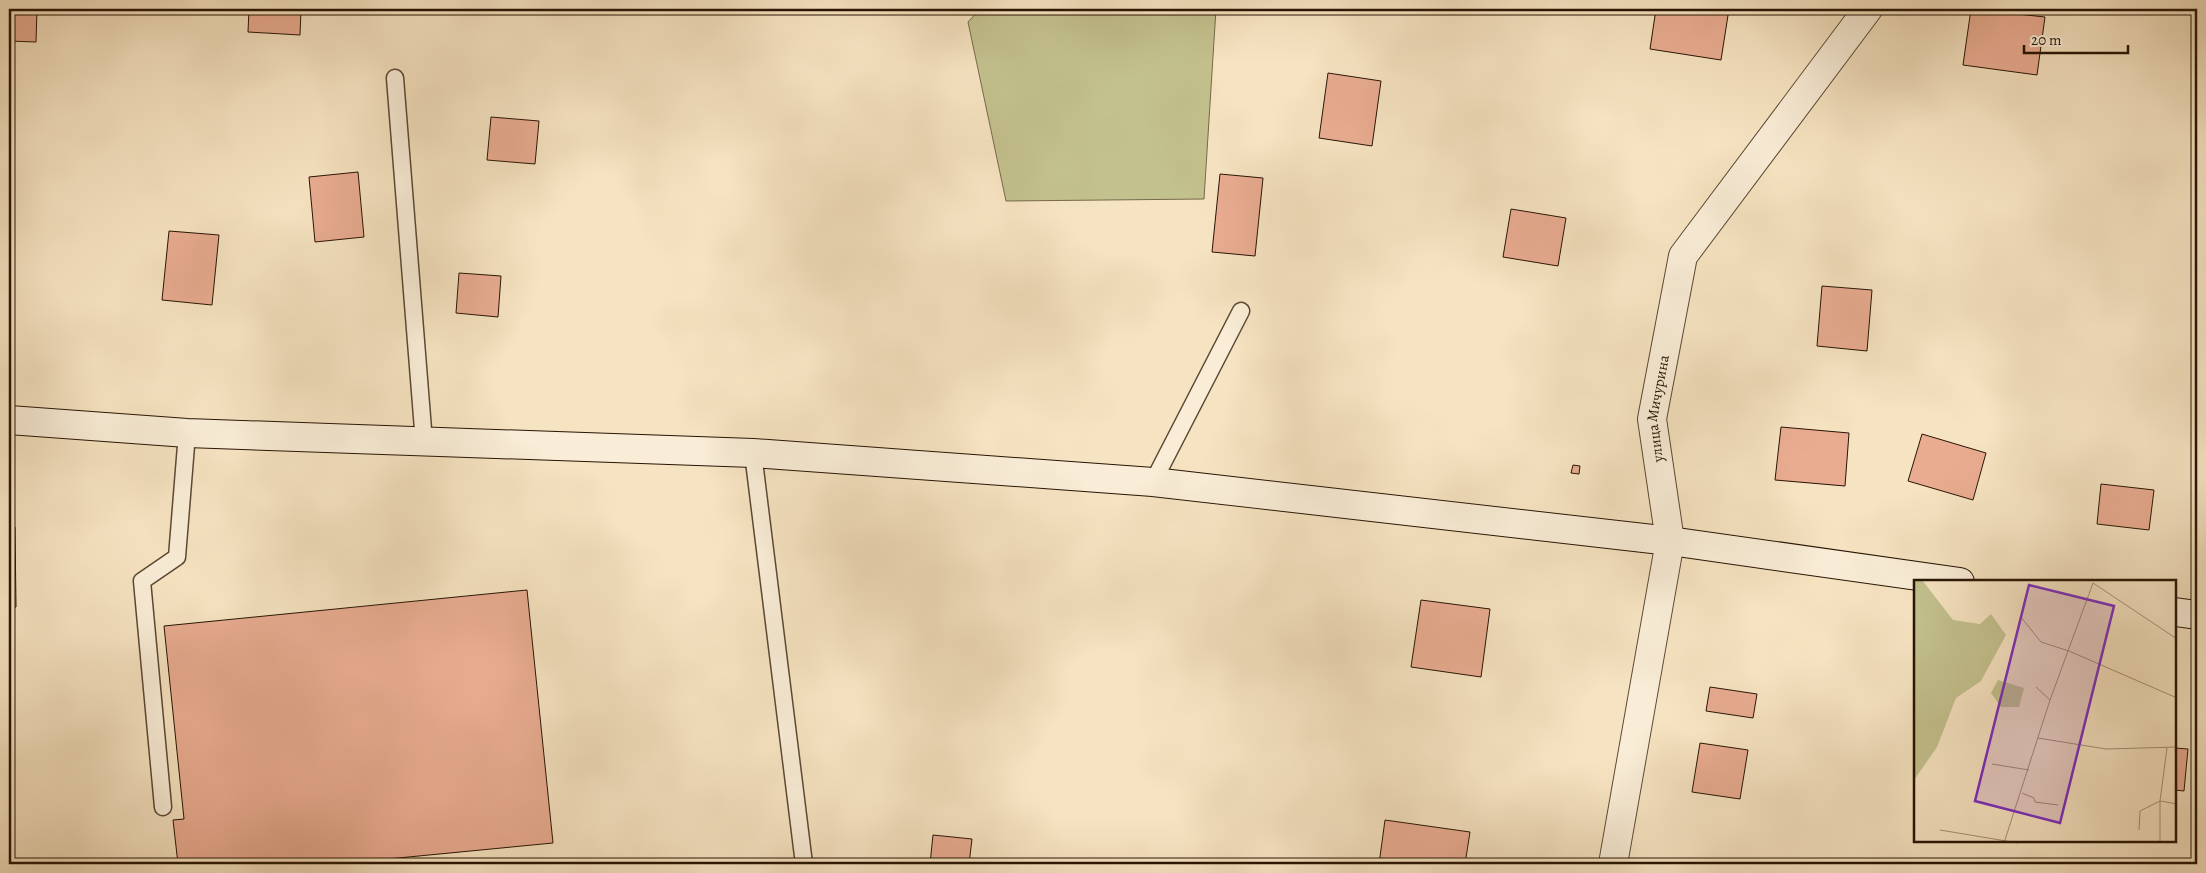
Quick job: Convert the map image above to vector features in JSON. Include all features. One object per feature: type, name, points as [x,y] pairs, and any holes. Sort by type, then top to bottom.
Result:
[{"type":"street","name":"улица Мичурина","points":[[1613,864],[1670,542],[1652,419],[1683,256],[1868,9]]},
{"type":"street","points":[[9,420],[188,433],[753,454],[1153,482],[1670,542],[1946,580]]},
{"type":"street","points":[[2176,612],[2197,615]]},
{"type":"lane","points":[[395,78],[424,442]]},
{"type":"lane","points":[[1153,482],[1241,311]]},
{"type":"lane","points":[[163,807],[142,581],[177,557],[188,433]]},
{"type":"lane","points":[[753,454],[804,864]]},
{"type":"shaded area","points":[[980,9],[1216,9],[1204,199],[1006,201],[968,22]]},
{"type":"building","points":[[9,9],[37,9],[36,42],[9,41]]},
{"type":"building","points":[[249,9],[301,9],[300,35],[248,32]]},
{"type":"building","points":[[1656,9],[1729,9],[1721,60],[1650,49]]},
{"type":"building","points":[[1971,9],[2045,17],[2037,75],[1963,65]]},
{"type":"building","points":[[1328,73],[1381,81],[1372,146],[1319,138]]},
{"type":"building","points":[[491,117],[539,121],[535,164],[487,160]]},
{"type":"building","points":[[358,172],[364,237],[315,242],[309,177]]},
{"type":"building","points":[[1220,174],[1263,178],[1255,256],[1212,252]]},
{"type":"building","points":[[1511,209],[1566,218],[1558,266],[1503,257]]},
{"type":"building","points":[[169,231],[219,235],[212,305],[162,300]]},
{"type":"building","points":[[459,273],[501,276],[498,317],[456,313]]},
{"type":"building","points":[[1822,286],[1872,290],[1867,351],[1817,346]]},
{"type":"building","points":[[1781,427],[1849,433],[1845,486],[1775,480]]},
{"type":"building","points":[[1922,434],[1986,453],[1973,500],[1908,481]]},
{"type":"building","points":[[1573,465],[1580,466],[1579,474],[1571,473]]},
{"type":"building","points":[[2101,484],[2154,490],[2149,530],[2097,524]]},
{"type":"building","points":[[9,527],[15,527],[16,607],[9,607]]},
{"type":"building","points":[[527,590],[553,843],[336,864],[178,864],[173,820],[184,819],[164,626]]},
{"type":"building","points":[[1421,600],[1490,609],[1481,677],[1411,667]]},
{"type":"building","points":[[1710,687],[1757,694],[1753,718],[1706,711]]},
{"type":"building","points":[[1700,743],[1748,750],[1740,799],[1692,792]]},
{"type":"building","points":[[2176,748],[2188,749],[2184,791],[2176,790]]},
{"type":"building","points":[[1385,820],[1470,832],[1465,864],[1379,864]]},
{"type":"building","points":[[933,835],[972,839],[969,864],[930,864]]}]
